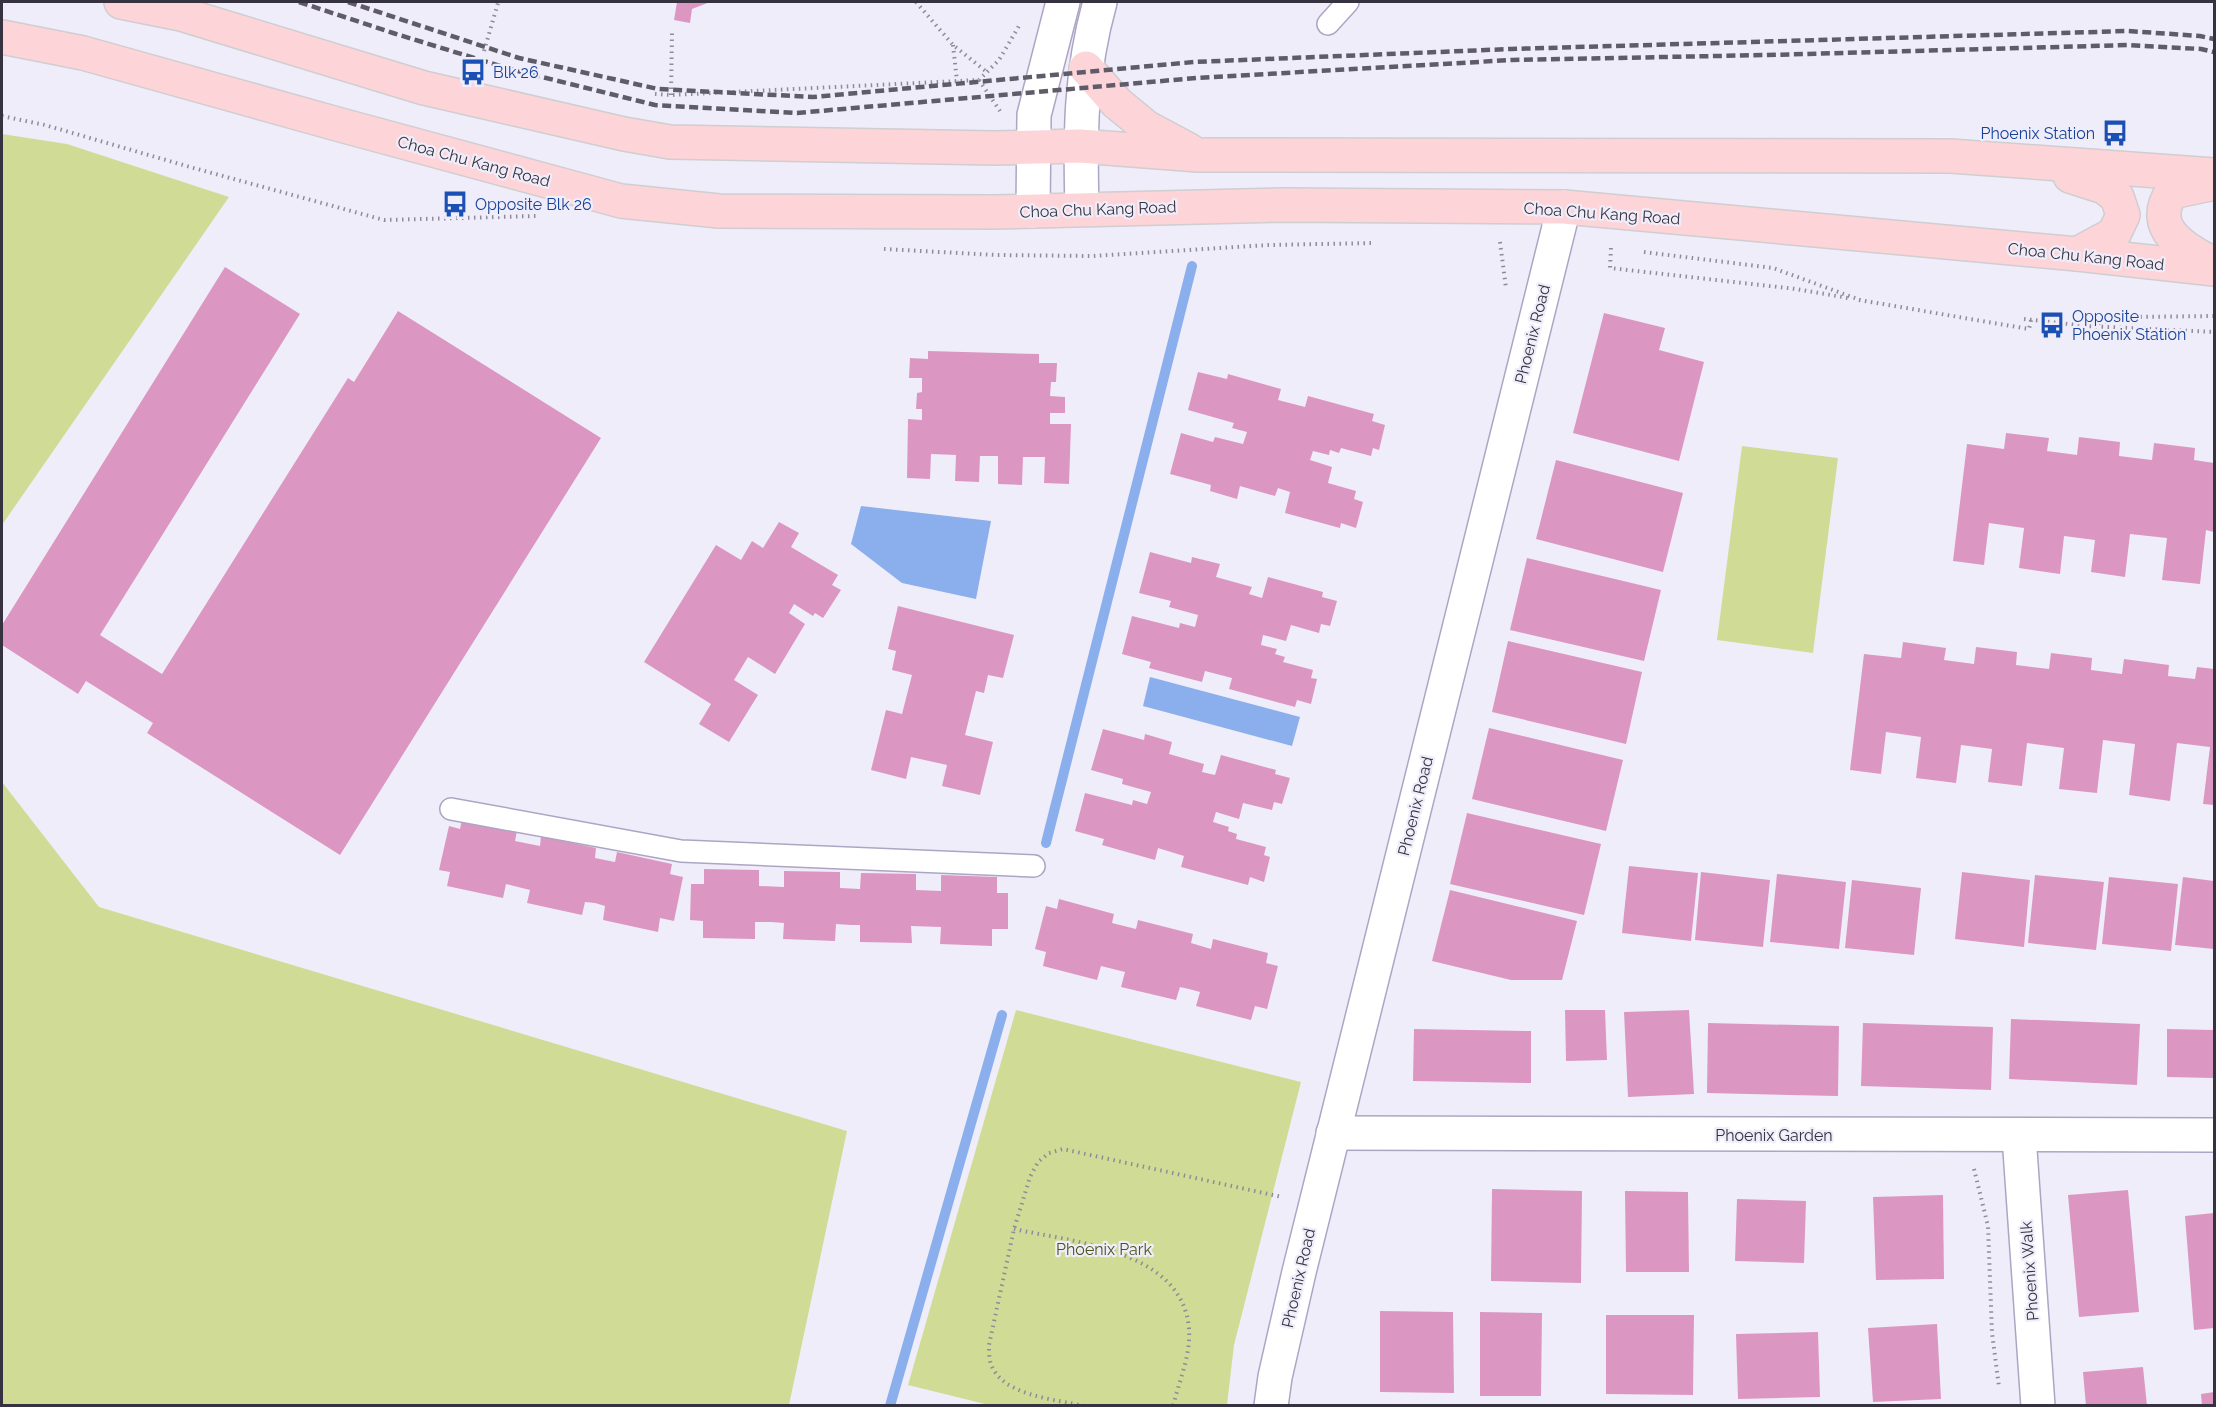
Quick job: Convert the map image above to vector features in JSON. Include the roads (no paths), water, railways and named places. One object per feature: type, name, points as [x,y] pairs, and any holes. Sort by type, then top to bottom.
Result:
[{"type":"main road","points":[[121,2],[177,8],[424,88],[624,134],[670,142],[1033,148],[1080,146],[1198,155],[1950,156],[2214,175]]},
{"type":"main road","name":"Choa Chu Kang Road","points":[[2,37],[83,53],[621,201],[719,212],[1033,212],[1284,205],[1564,207],[2077,254],[2214,269]]},
{"type":"main road","points":[[1086,68],[1119,105],[1146,127],[1198,155]]},
{"type":"main road","points":[[2038,162],[2046,169],[2104,187],[2117,197],[2123,215],[2114,234],[2077,254]]},
{"type":"main road","points":[[2214,183],[2172,192],[2164,202],[2163,218],[2168,230],[2178,243],[2214,264]]},
{"type":"street","points":[[1033,212],[1034,115],[1064,2]]},
{"type":"street","points":[[1082,209],[1080,146],[1086,68],[1090,40],[1100,2]]},
{"type":"street","name":"Phoenix Road","points":[[1271,1406],[1293,1295],[1564,207]]},
{"type":"street","name":"Phoenix Garden","points":[[1333,1133],[2214,1135]]},
{"type":"street","name":"Phoenix Walk","points":[[2019,1136],[2038,1406]]},
{"type":"lane","points":[[1328,24],[1348,2]]},
{"type":"lane","points":[[452,809],[681,851],[1034,866]]},
{"type":"water","points":[[861,506],[991,521],[976,599],[902,583],[851,544]]},
{"type":"water","points":[[1150,677],[1300,717],[1292,746],[1143,706]]},
{"type":"waterway","points":[[1046,843],[1192,266]]},
{"type":"waterway","points":[[890,1406],[1002,1015]]},
{"type":"railway","points":[[299,2],[510,69],[655,105],[797,113],[1196,78],[1512,60],[2128,45],[2201,49],[2214,52]]},
{"type":"railway","points":[[348,2],[519,58],[658,89],[813,97],[1194,62],[1511,49],[2128,31],[2214,39]]},
{"type":"place","name":"Blk 26","points":[[473,72]]},
{"type":"place","name":"Phoenix Station","points":[[2115,133]]},
{"type":"place","name":"Opposite Blk 26","points":[[455,204]]},
{"type":"place","name":"Opposite Phoenix Station","points":[[2052,325]]},
{"type":"park label","name":"Phoenix Park","points":[[1104,1249]]}]
